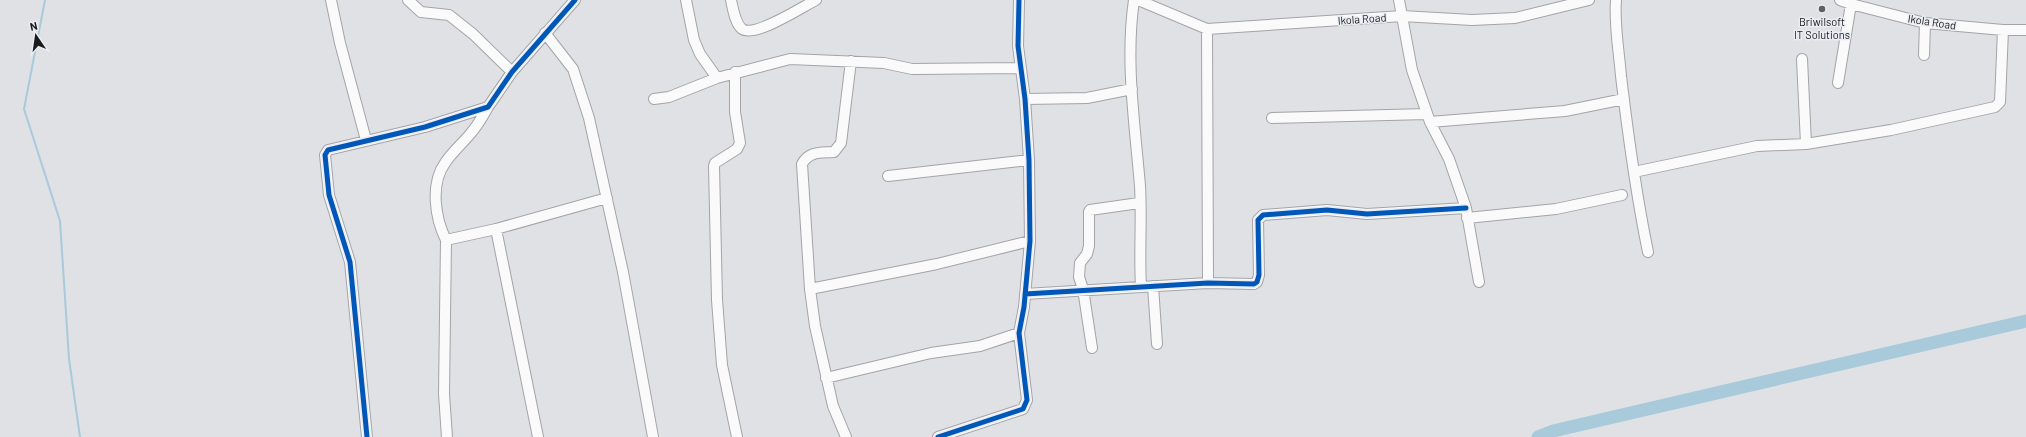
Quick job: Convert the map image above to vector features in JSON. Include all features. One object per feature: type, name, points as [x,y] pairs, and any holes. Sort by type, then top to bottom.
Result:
[{"type":"street","points":[[331,0],[340,42],[366,140]]},
{"type":"street","points":[[408,0],[422,12],[449,16],[473,34],[512,72]]},
{"type":"street","points":[[686,0],[694,40],[700,54],[717,78]]},
{"type":"street","points":[[731,0],[738,24],[743,30],[748,31],[754,31],[785,18],[816,0]]},
{"type":"street","points":[[938,437],[1014,412],[1026,406],[1028,400],[1019,333],[1025,294],[1030,241],[1029,160],[1025,99],[1018,46],[1019,0]]},
{"type":"street","points":[[1134,0],[1131,38],[1132,89],[1140,203],[1141,287]]},
{"type":"street","name":"Ikola Road","points":[[1138,0],[1207,29],[1402,16],[1472,20],[1515,18],[1589,0]]},
{"type":"street","points":[[1399,0],[1412,70],[1429,118],[1449,159],[1466,213],[1479,282]]},
{"type":"street","points":[[1616,0],[1615,14],[1624,99],[1634,172],[1648,252]]},
{"type":"street","name":"Ikola Road","points":[[1840,0],[1925,23],[2003,30],[2026,30]]},
{"type":"street","points":[[447,437],[444,394],[446,240],[440,229],[436,188],[440,173],[444,164],[472,132],[512,72],[571,2]]},
{"type":"street","points":[[1838,83],[1851,4]]},
{"type":"street","points":[[1924,55],[1925,23]]},
{"type":"street","points":[[1207,29],[1208,283]]},
{"type":"street","points":[[1634,172],[1757,146],[1806,144],[1891,130],[1995,107],[2000,102],[2003,30]]},
{"type":"street","points":[[545,33],[573,69],[589,118],[598,165],[608,198],[653,437]]},
{"type":"street","points":[[654,99],[669,98],[735,72],[790,58],[884,63],[912,70],[1021,68]]},
{"type":"street","points":[[1802,58],[1806,144]]},
{"type":"street","points":[[846,437],[832,406],[815,326],[810,289],[802,164],[806,156],[812,153],[834,152],[840,144],[851,61]]},
{"type":"street","points":[[735,72],[735,112],[740,144],[737,148],[715,163],[714,166],[717,300],[722,365],[737,437]]},
{"type":"street","points":[[1025,99],[1087,98],[1132,89]]},
{"type":"street","points":[[1272,118],[1429,118],[1565,111],[1624,99]]},
{"type":"street","points":[[367,437],[350,262],[329,195],[325,155],[328,150],[425,127],[488,107]]},
{"type":"street","points":[[888,176],[1029,160]]},
{"type":"street","points":[[1025,294],[1083,289],[1257,282],[1258,220],[1263,215],[1327,210],[1367,214],[1466,213],[1556,209],[1622,195]]},
{"type":"street","points":[[446,240],[496,229],[608,198]]},
{"type":"street","points":[[1092,348],[1083,289],[1079,277],[1080,263],[1087,254],[1089,246],[1089,212],[1090,210],[1140,203]]},
{"type":"street","points":[[496,229],[538,437]]},
{"type":"street","points":[[810,289],[937,264],[1030,241]]},
{"type":"street","points":[[1153,286],[1157,344]]},
{"type":"street","points":[[826,378],[932,353],[980,346],[1019,333]]},
{"type":"waterway","points":[[45,0],[24,109],[60,221],[69,359],[80,437]]},
{"type":"waterway","points":[[1538,437],[1553,431],[2026,321]]},
{"type":"cycle path","points":[[367,437],[350,262],[329,195],[325,155],[328,150],[425,127],[488,107],[512,72],[575,0]]},
{"type":"cycle path","points":[[938,437],[1023,409],[1027,400],[1019,333],[1024,307],[1030,241],[1029,160],[1025,99],[1018,46],[1019,0]]},
{"type":"cycle path","points":[[1025,294],[1208,283],[1254,284],[1257,282],[1259,275],[1258,220],[1263,215],[1327,210],[1367,214],[1466,208]]},
{"type":"place","name":"Briwilsoft IT Solutions","points":[[1822,9]]}]
